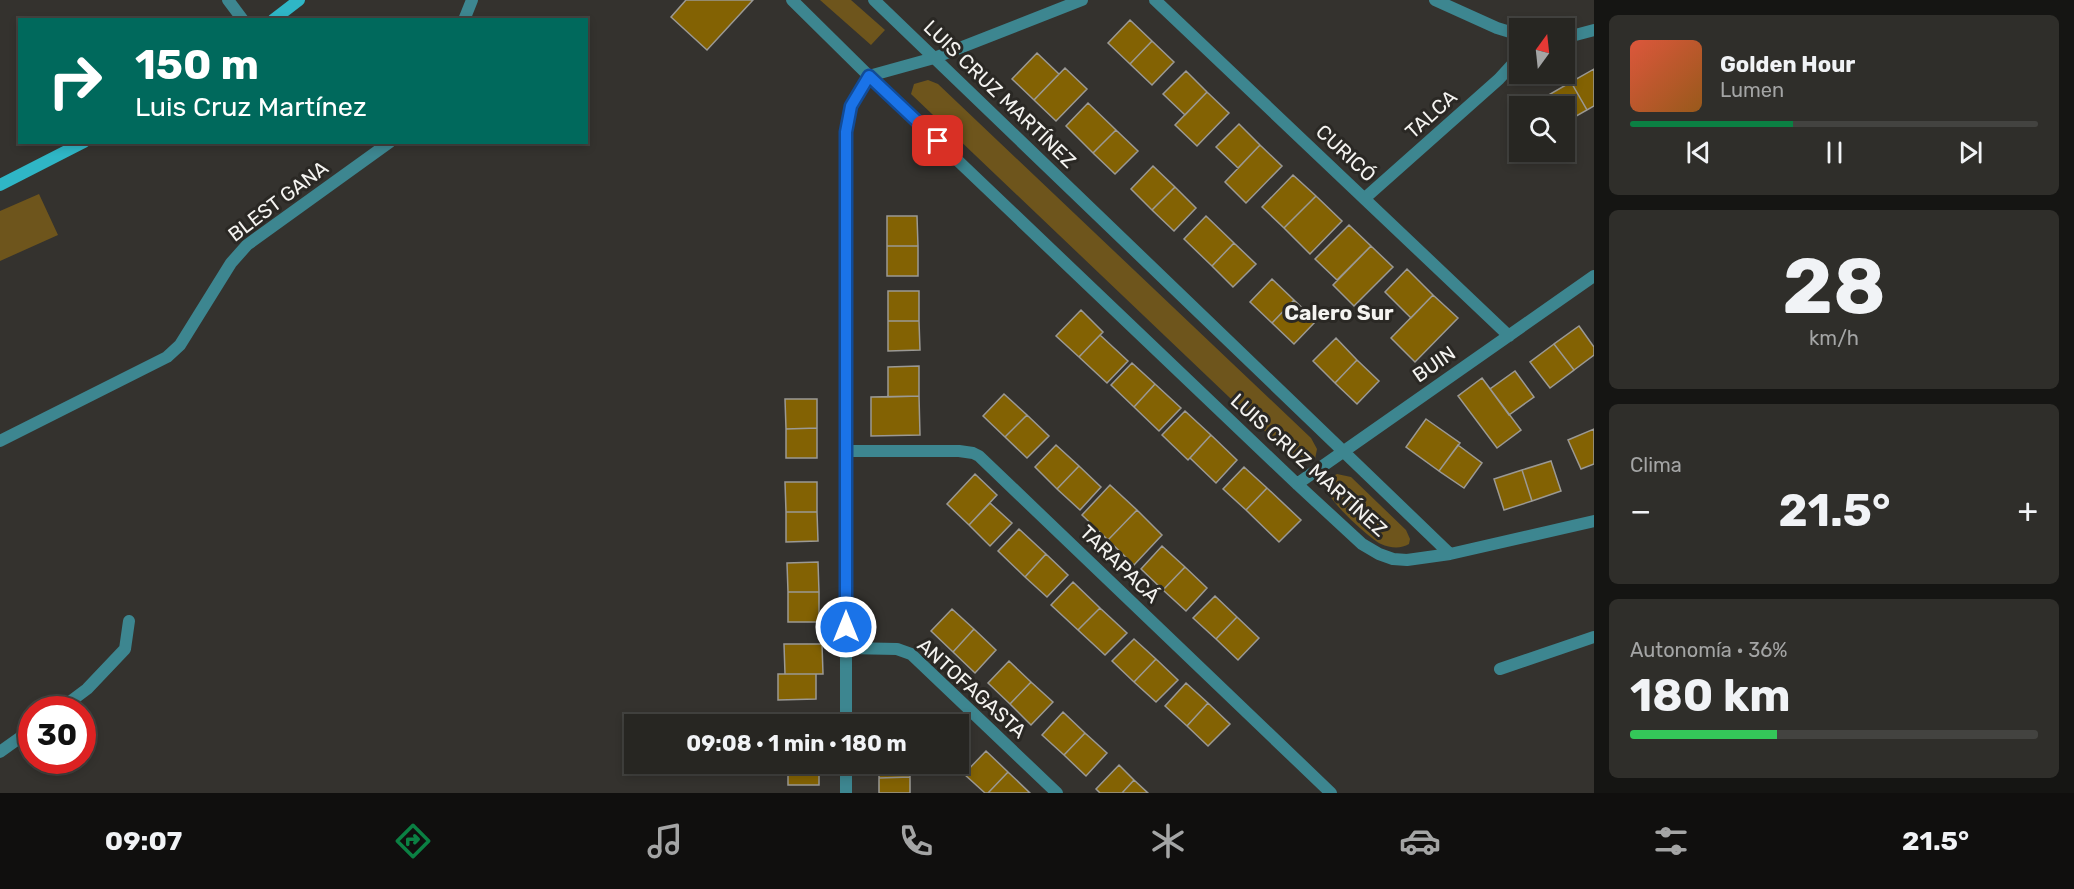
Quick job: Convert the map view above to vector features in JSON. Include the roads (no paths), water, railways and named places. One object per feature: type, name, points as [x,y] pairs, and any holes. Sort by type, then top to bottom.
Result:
[{"type":"main road","points":[[276,18],[298,0]]},
{"type":"main road","points":[[0,185],[80,144]]},
{"type":"street","points":[[228,0],[242,18]]},
{"type":"street","points":[[465,18],[472,0]]},
{"type":"street","name":"LUIS CRUZ MARTÍNEZ","points":[[792,0],[869,76],[1362,544],[1379,554],[1407,560],[1450,554]]},
{"type":"street","name":"LUIS CRUZ MARTÍNEZ","points":[[874,0],[1450,554]]},
{"type":"street","points":[[846,714],[846,132],[851,106],[869,76],[934,58],[1082,0]]},
{"type":"street","name":"CURICÓ","points":[[1155,0],[1509,336]]},
{"type":"street","points":[[1435,0],[1509,32]]},
{"type":"street","points":[[1575,35],[1594,30]]},
{"type":"street","name":"TALCA","points":[[1365,198],[1509,68]]},
{"type":"street","name":"BLEST GANA","points":[[0,441],[167,357],[180,345],[231,263],[247,246],[387,144]]},
{"type":"street","name":"BUIN","points":[[1297,484],[1594,276]]},
{"type":"street","name":"TARAPACÁ","points":[[846,452],[967,451],[979,456],[1331,793]]},
{"type":"street","points":[[1450,554],[1594,521]]},
{"type":"street","points":[[78,696],[125,649],[129,621]]},
{"type":"street","points":[[1500,669],[1594,637]]},
{"type":"street","name":"ANTOFAGASTA","points":[[846,648],[897,649],[911,654],[1057,793]]},
{"type":"street","points":[[0,752],[18,739]]},
{"type":"street","points":[[846,774],[846,793]]},
{"type":"district","name":"Calero Sur","points":[[1339,313]]}]
